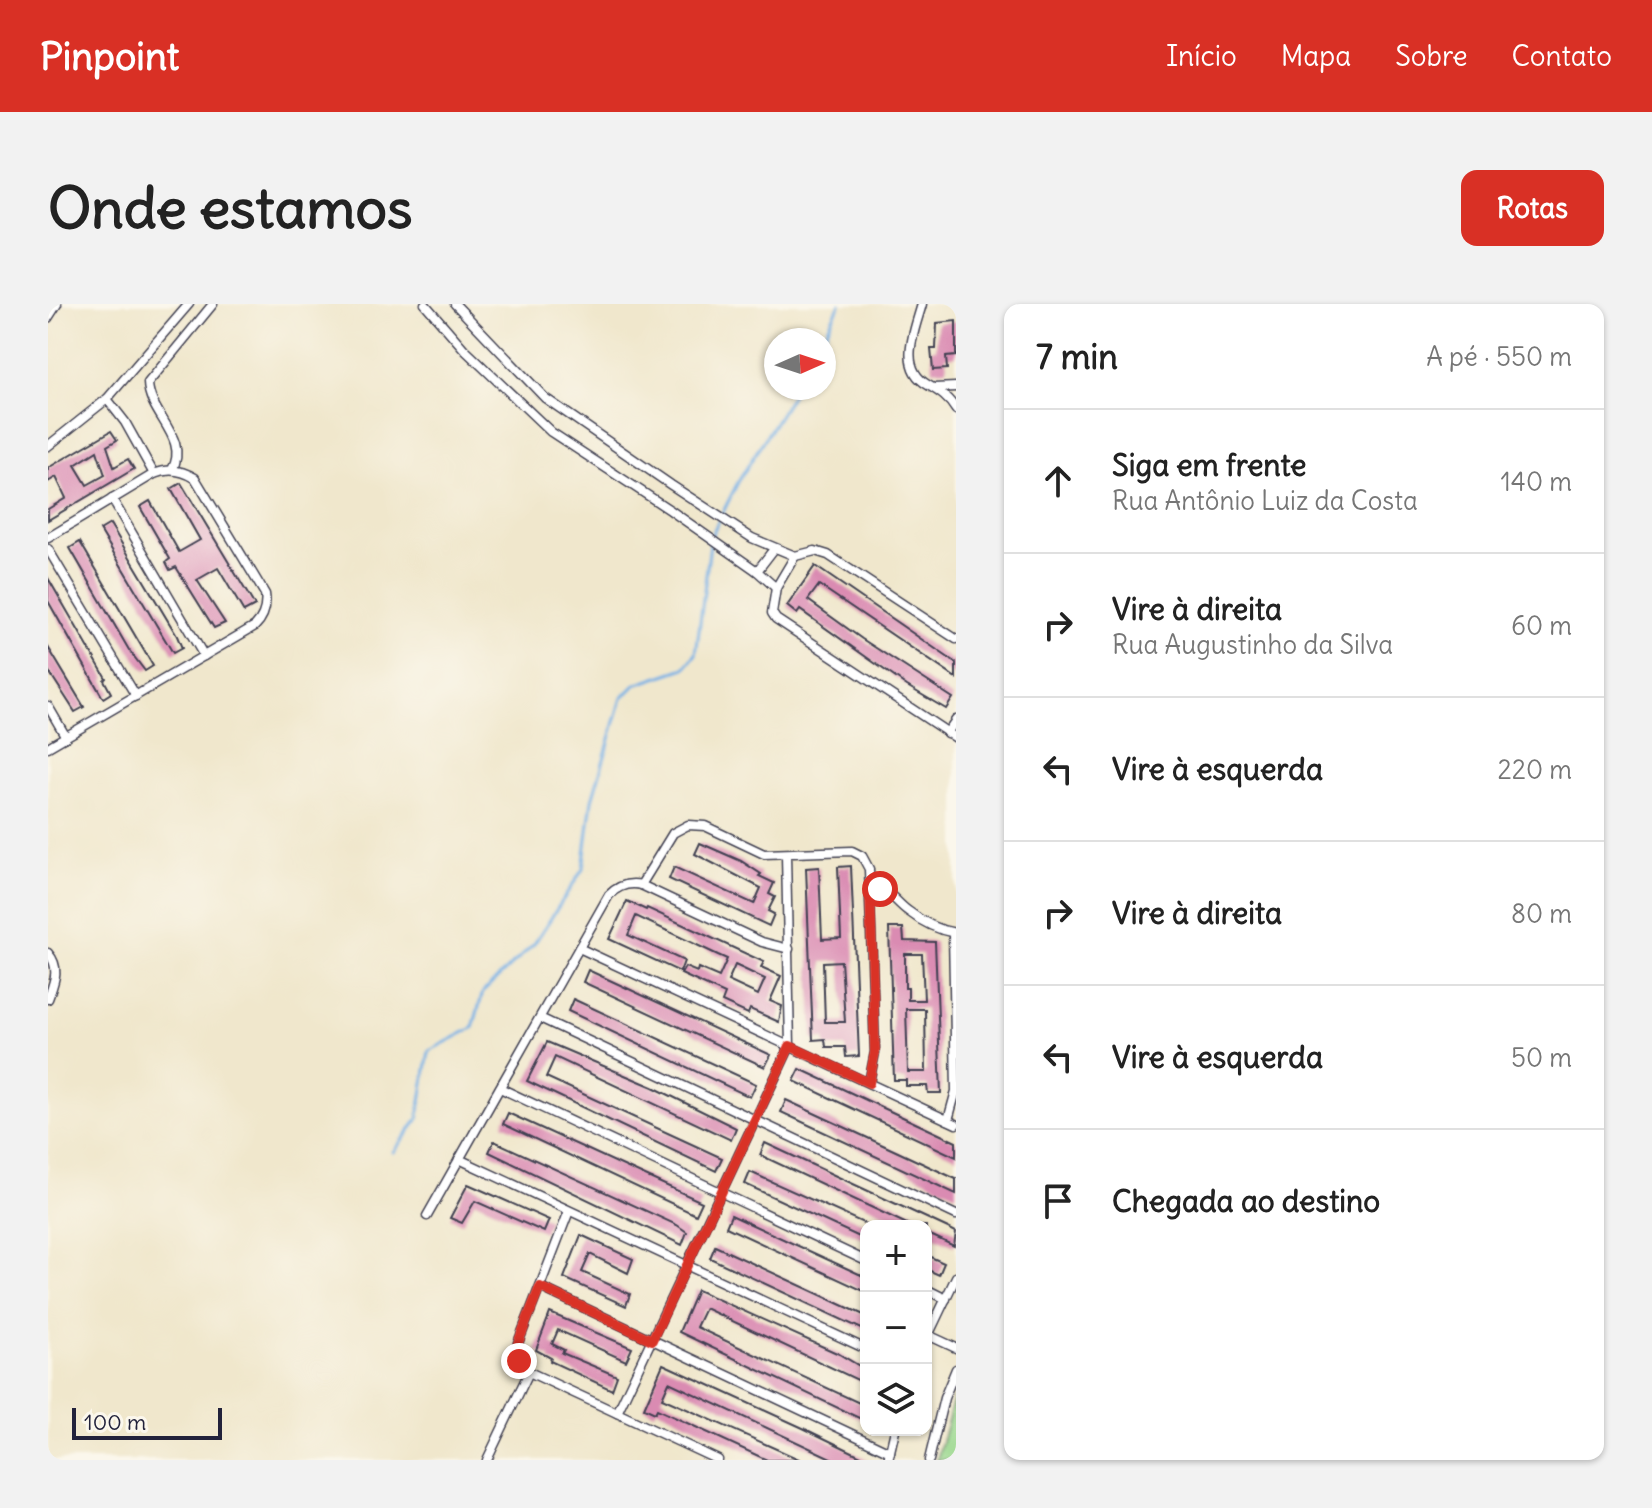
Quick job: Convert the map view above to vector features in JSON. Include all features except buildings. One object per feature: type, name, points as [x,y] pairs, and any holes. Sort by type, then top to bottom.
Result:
[{"type":"street","points":[[48,318],[57,304]]},
{"type":"street","points":[[48,446],[107,399],[189,304]]},
{"type":"street","points":[[172,470],[178,454],[176,443],[151,402],[148,383],[213,304]]},
{"type":"street","points":[[425,304],[465,350],[551,432],[670,510],[757,571],[776,588]]},
{"type":"street","points":[[455,304],[545,398],[671,485],[774,549],[795,556],[815,551],[828,555],[956,639]]},
{"type":"street","points":[[922,304],[910,358],[918,378],[948,398],[956,410]]},
{"type":"street","points":[[933,388],[956,387]]},
{"type":"street","points":[[107,399],[125,422],[154,474]]},
{"type":"street","points":[[48,538],[154,474],[172,470],[195,478],[265,594],[262,619],[255,626],[48,747]]},
{"type":"street","points":[[112,499],[204,656]]},
{"type":"street","points":[[48,549],[136,696]]},
{"type":"street","points":[[757,571],[774,549]]},
{"type":"street","points":[[795,556],[776,588],[772,613],[779,622],[956,738]]},
{"type":"street","points":[[48,706],[66,737]]},
{"type":"street","points":[[947,733],[956,720]]},
{"type":"street","points":[[641,885],[673,833],[688,825],[705,826],[764,854],[856,852],[862,856],[869,866],[870,888],[875,1052],[869,1083]]},
{"type":"street","points":[[617,1413],[790,1046],[786,854]]},
{"type":"street","points":[[427,1216],[612,892],[624,885],[641,885],[762,942],[789,949]]},
{"type":"street","points":[[579,948],[952,1122],[956,1091],[955,933],[924,922],[889,893],[870,888]]},
{"type":"street","points":[[48,999],[56,974],[51,957]]},
{"type":"street","points":[[540,1018],[956,1215]]},
{"type":"street","points":[[500,1088],[860,1258]]},
{"type":"street","points":[[459,1159],[860,1346]]},
{"type":"street","points":[[569,1211],[517,1348],[519,1361],[529,1372],[718,1460]]},
{"type":"street","points":[[932,1327],[956,1277]]},
{"type":"street","points":[[540,1287],[889,1456],[894,1436]]},
{"type":"street","points":[[932,1292],[946,1299]]},
{"type":"street","points":[[932,1339],[956,1348]]},
{"type":"street","points":[[929,1460],[944,1398],[956,1369]]},
{"type":"street","points":[[487,1460],[529,1372]]},
{"type":"green space","points":[[956,1390],[956,1460],[937,1460]]},
{"type":"waterway","points":[[828,328],[840,304]]},
{"type":"waterway","points":[[393,1152],[418,1120],[429,1051],[473,1028],[483,992],[534,944],[583,869],[592,800],[622,698],[635,685],[685,668],[696,654],[711,536],[738,482],[789,400]]},
{"type":"route","points":[[519,1361],[518,1343],[540,1287],[652,1340],[790,1046],[869,1083],[875,1052],[870,888],[880,889]]}]
